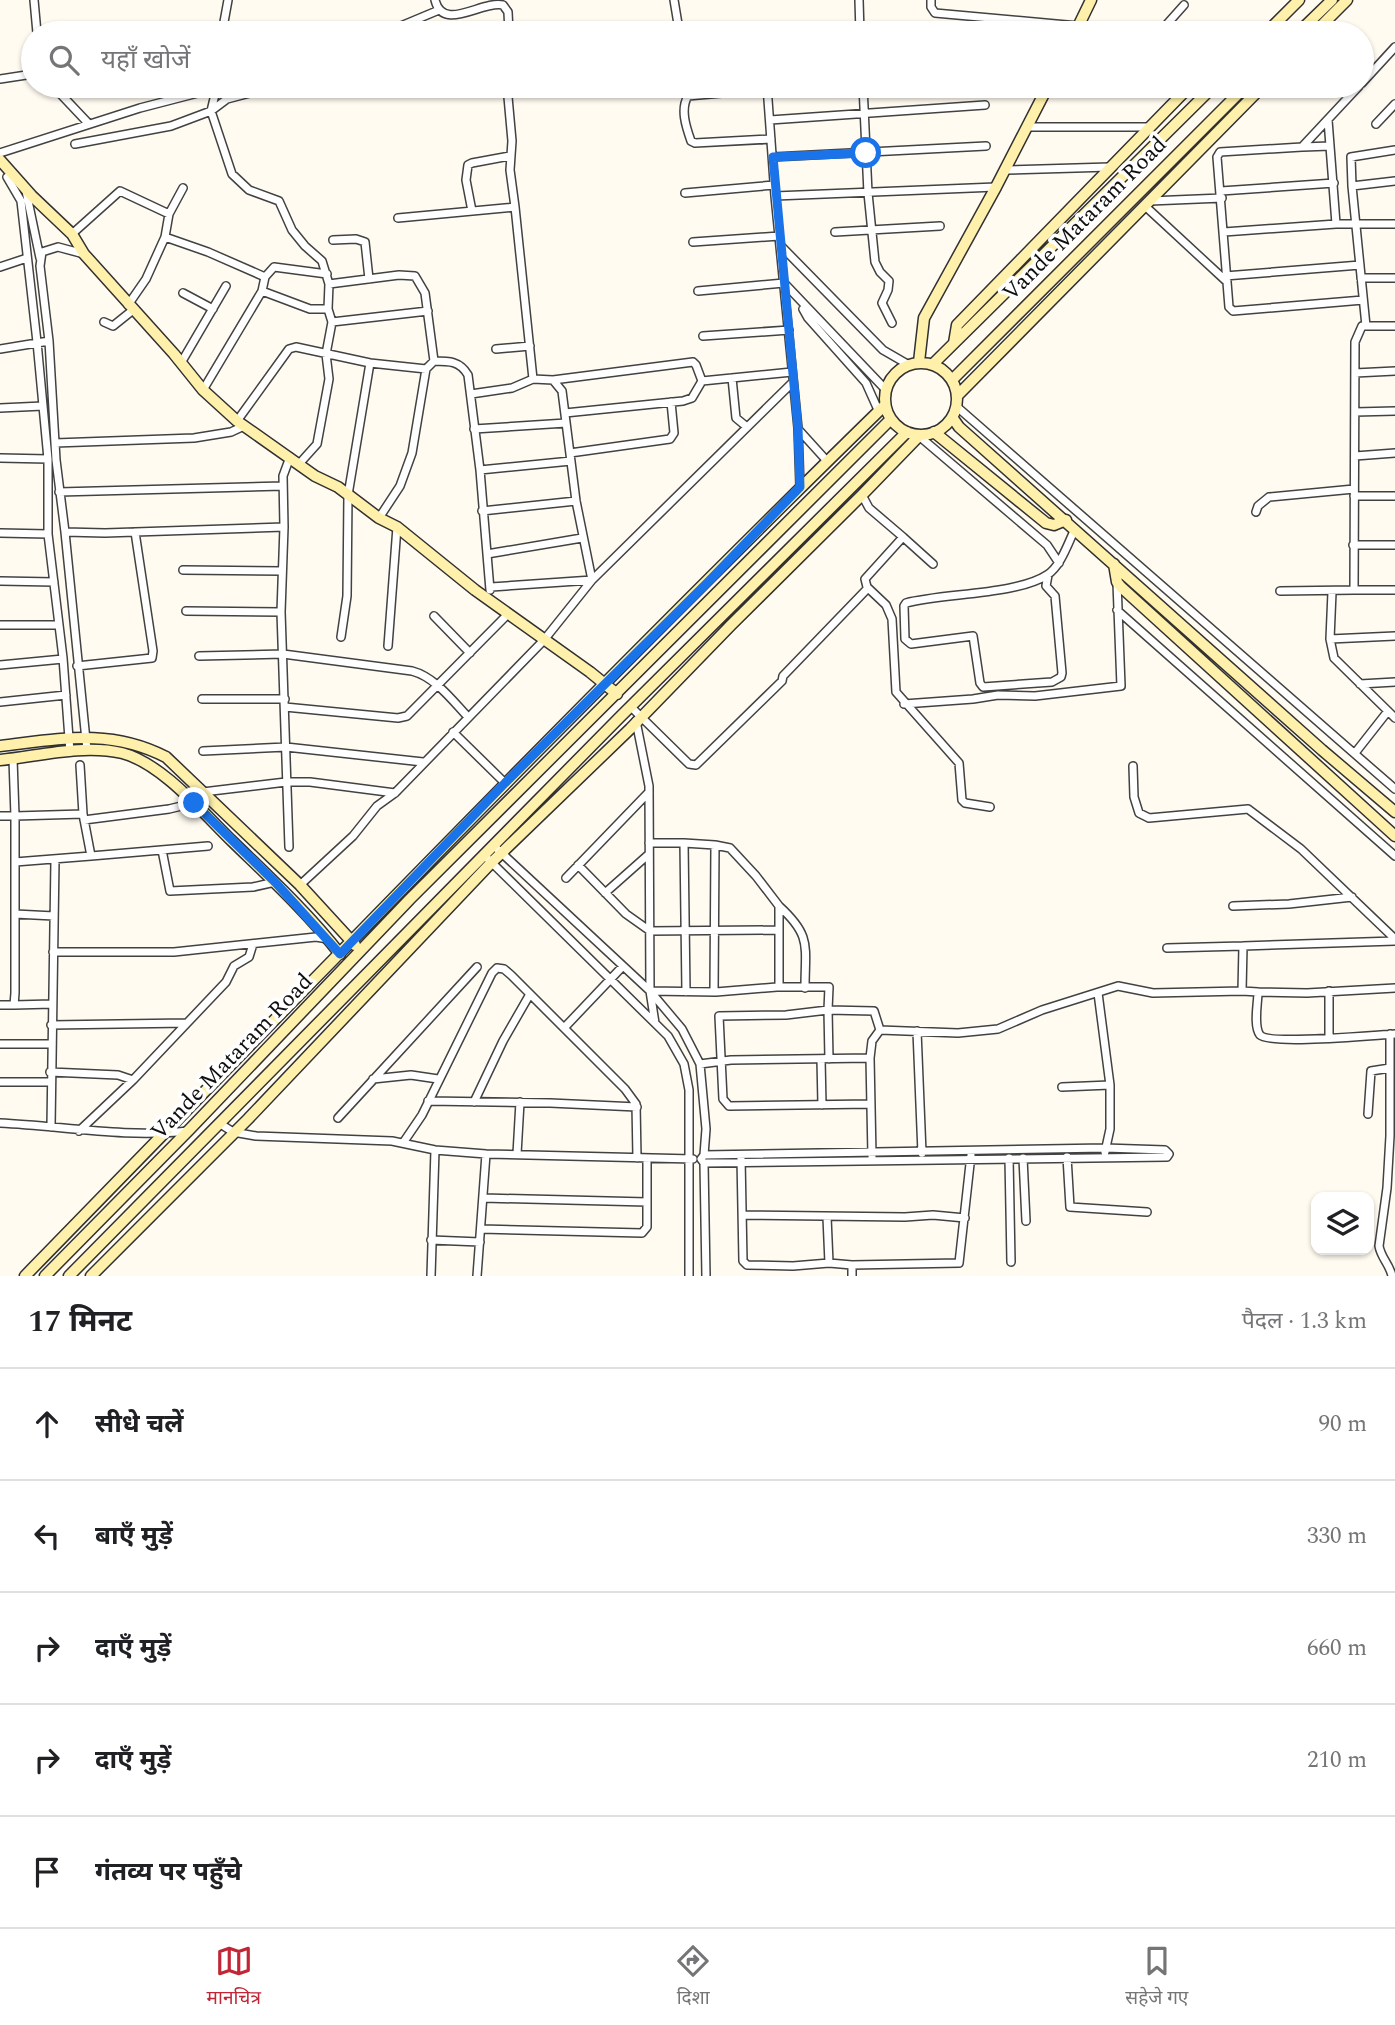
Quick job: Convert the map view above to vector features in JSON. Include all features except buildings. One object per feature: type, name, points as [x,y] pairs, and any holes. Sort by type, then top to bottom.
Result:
[{"type":"street","points":[[34,0],[36,21]]},
{"type":"street","points":[[224,21],[228,0]]},
{"type":"street","points":[[435,0],[439,10],[448,16],[457,15],[477,4],[503,5],[508,12],[508,21]]},
{"type":"street","points":[[674,0],[678,21]]},
{"type":"street","points":[[859,0],[860,21]]},
{"type":"street","points":[[931,0],[935,13],[1006,21]]},
{"type":"street","points":[[1080,21],[1091,0]]},
{"type":"street","points":[[1278,21],[1299,0]]},
{"type":"street","points":[[1310,21],[1332,0]]},
{"type":"street","points":[[1326,21],[1347,0]]},
{"type":"street","points":[[1170,21],[1184,5]]},
{"type":"street","points":[[413,21],[439,10]]},
{"type":"street","points":[[1374,70],[1395,47]]},
{"type":"street","points":[[0,79],[21,76]]},
{"type":"street","points":[[64,98],[88,123]]},
{"type":"street","points":[[0,153],[88,123],[178,98]]},
{"type":"street","points":[[214,98],[211,111],[232,174],[250,190],[279,201],[292,230],[322,261],[327,274],[328,309],[332,322],[326,354],[328,379],[317,444],[299,464]]},
{"type":"street","points":[[75,144],[171,126],[211,111],[230,98]]},
{"type":"street","points":[[507,98],[512,141],[510,156],[533,379]]},
{"type":"street","points":[[686,98],[684,119],[691,141],[695,143],[771,139]]},
{"type":"street","points":[[768,98],[798,428],[800,487]]},
{"type":"street","points":[[864,98],[868,193],[875,261],[890,286],[882,303],[892,323]]},
{"type":"street","points":[[25,1276],[505,783],[882,408],[893,376],[914,364],[924,318],[1006,170],[1042,98]]},
{"type":"street","points":[[954,344],[957,325],[1178,98]]},
{"type":"street","name":"Vande Mataram Road","points":[[933,364],[1202,98]]},
{"type":"street","name":"Vande Mataram Road","points":[[952,380],[1234,98]]},
{"type":"street","points":[[91,1276],[233,1132],[487,859],[502,852],[919,436],[942,429],[955,406],[1147,203],[1251,98]]},
{"type":"street","points":[[1302,147],[1349,98]]},
{"type":"street","points":[[1376,124],[1395,104]]},
{"type":"street","points":[[770,120],[985,106]]},
{"type":"street","points":[[1328,120],[1336,224]]},
{"type":"street","points":[[1027,127],[1150,127]]},
{"type":"street","points":[[1214,135],[1220,152],[1217,157],[1229,307],[1233,311],[1363,300]]},
{"type":"street","points":[[773,157],[986,146]]},
{"type":"street","points":[[1220,152],[1330,146]]},
{"type":"street","points":[[1366,326],[1351,157],[1395,150]]},
{"type":"street","points":[[472,211],[466,180],[468,165],[510,156]]},
{"type":"street","points":[[0,160],[21,201],[48,459],[48,534],[63,659],[69,752]]},
{"type":"street","points":[[1006,170],[1111,167]]},
{"type":"street","points":[[7,177],[25,188],[72,234],[84,254],[203,390],[240,424],[348,495],[379,519],[397,527],[489,592],[508,614],[617,694]]},
{"type":"street","points":[[1352,186],[1395,181]]},
{"type":"street","points":[[1147,203],[1334,183]]},
{"type":"street","points":[[685,193],[774,185]]},
{"type":"street","points":[[775,196],[996,187]]},
{"type":"street","points":[[25,188],[38,241],[49,341],[59,492],[86,750]]},
{"type":"street","points":[[104,322],[117,325],[130,307],[165,237],[169,214],[183,188]]},
{"type":"street","points":[[72,234],[120,191],[169,214]]},
{"type":"street","points":[[1147,203],[1225,278],[1360,265]]},
{"type":"street","points":[[398,218],[515,207]]},
{"type":"street","points":[[1224,232],[1336,224],[1395,224]]},
{"type":"street","points":[[835,232],[940,226]]},
{"type":"street","points":[[165,237],[265,277]]},
{"type":"street","points":[[333,240],[356,239],[365,242],[369,279]]},
{"type":"street","points":[[694,242],[779,240],[883,350],[914,364],[933,364],[944,370],[952,380],[959,427],[1322,750],[1395,811]]},
{"type":"street","points":[[40,266],[42,252],[58,247],[84,254]]},
{"type":"street","points":[[0,267],[27,258]]},
{"type":"street","points":[[203,390],[262,291],[265,277],[274,267],[327,274]]},
{"type":"street","points":[[329,284],[400,275],[415,276],[425,293],[434,361]]},
{"type":"street","points":[[1362,278],[1395,278]]},
{"type":"street","points":[[784,283],[886,390]]},
{"type":"street","points":[[698,291],[784,283]]},
{"type":"street","points":[[181,363],[226,286]]},
{"type":"street","points":[[262,291],[310,309],[328,309]]},
{"type":"street","points":[[183,293],[213,309]]},
{"type":"street","points":[[796,298],[808,318],[866,383],[891,419],[907,432],[919,436],[1047,545],[1059,563]]},
{"type":"street","points":[[332,322],[428,311]]},
{"type":"street","points":[[1354,590],[1355,342],[1357,332],[1362,326],[1395,326]]},
{"type":"street","points":[[703,336],[789,330]]},
{"type":"street","points":[[0,349],[49,341]]},
{"type":"street","points":[[496,349],[530,345]]},
{"type":"street","points":[[55,443],[194,438],[231,432],[240,424],[289,349],[296,347],[370,363],[426,369]]},
{"type":"street","points":[[379,519],[400,486],[412,453],[426,369],[434,361],[451,361],[461,365],[468,375],[471,394],[489,592]]},
{"type":"street","points":[[471,394],[512,388],[533,379],[553,380],[693,362],[702,381]]},
{"type":"street","points":[[341,637],[347,596],[348,495],[370,363]]},
{"type":"street","points":[[1355,373],[1395,371]]},
{"type":"street","points":[[702,381],[792,372]]},
{"type":"street","points":[[733,378],[736,418],[747,427]]},
{"type":"street","points":[[553,380],[562,391],[576,501],[592,580]]},
{"type":"street","points":[[565,413],[692,398],[702,381]]},
{"type":"street","points":[[300,885],[353,836],[377,806],[395,793],[544,640],[592,580],[793,382]]},
{"type":"street","points":[[480,470],[670,439],[674,433],[671,402]]},
{"type":"street","points":[[0,408],[43,406]]},
{"type":"street","points":[[955,406],[1395,789]]},
{"type":"street","points":[[1355,412],[1395,411]]},
{"type":"street","name":"Vande Mataram Road","points":[[46,1276],[360,951],[891,419]]},
{"type":"street","points":[[474,429],[566,423]]},
{"type":"street","points":[[798,428],[827,461]]},
{"type":"street","name":"Vande Mataram Road","points":[[69,1276],[219,1123],[487,859],[493,845],[907,432]]},
{"type":"street","points":[[934,432],[1046,523],[1054,525],[1066,520]]},
{"type":"street","points":[[1355,456],[1395,453]]},
{"type":"street","points":[[289,846],[281,612],[283,486],[285,466],[290,457]]},
{"type":"street","points":[[0,458],[48,459]]},
{"type":"street","points":[[59,492],[283,486]]},
{"type":"street","points":[[1256,512],[1258,506],[1269,497],[1354,493],[1395,496]]},
{"type":"street","points":[[862,495],[869,508],[933,564]]},
{"type":"street","points":[[482,511],[576,501]]},
{"type":"street","points":[[65,532],[284,527]]},
{"type":"street","points":[[388,646],[397,527]]},
{"type":"street","points":[[1048,575],[1046,586],[1055,596],[1062,673],[1061,677],[1052,682],[983,687],[980,683],[973,636],[911,644],[905,639],[906,603],[1022,585],[1048,575],[1059,563],[1075,528]]},
{"type":"street","points":[[77,666],[152,658],[135,532]]},
{"type":"street","points":[[0,533],[48,534]]},
{"type":"street","points":[[904,537],[865,579],[868,588],[886,605],[892,619],[896,692],[960,763],[962,800],[965,803],[990,807]]},
{"type":"street","points":[[487,554],[582,538]]},
{"type":"street","points":[[1353,545],[1395,545]]},
{"type":"street","points":[[904,704],[998,695],[1035,696],[1121,686],[1116,610],[1118,567]]},
{"type":"street","points":[[183,570],[282,571]]},
{"type":"street","points":[[489,592],[592,580]]},
{"type":"street","points":[[0,581],[54,582]]},
{"type":"street","points":[[1117,582],[1395,836]]},
{"type":"street","points":[[631,707],[638,718],[689,764],[696,765],[782,681],[783,676],[868,588]]},
{"type":"street","points":[[1280,591],[1395,590]]},
{"type":"street","points":[[1332,592],[1330,639],[1334,657],[1395,718]]},
{"type":"street","points":[[1116,610],[1395,856]]},
{"type":"street","points":[[186,611],[281,612]]},
{"type":"street","points":[[202,699],[285,703],[398,718],[412,712],[508,614]]},
{"type":"street","points":[[434,616],[470,653]]},
{"type":"street","points":[[0,625],[59,625]]},
{"type":"street","points":[[1330,639],[1395,636]]},
{"type":"street","points":[[199,656],[283,654],[412,670],[437,685],[468,717]]},
{"type":"street","points":[[0,665],[63,659]]},
{"type":"street","points":[[1359,684],[1395,682]]},
{"type":"street","points":[[0,702],[66,695]]},
{"type":"street","points":[[1355,753],[1388,711]]},
{"type":"street","points":[[638,718],[649,792],[649,991],[655,1023]]},
{"type":"street","points":[[453,732],[505,783]]},
{"type":"street","points":[[0,746],[85,737],[120,740],[144,746],[166,757],[300,885],[360,951]]},
{"type":"street","points":[[203,751],[286,747],[423,762]]},
{"type":"street","points":[[0,760],[86,750],[122,753],[142,762],[194,803],[275,882],[340,954]]},
{"type":"street","points":[[13,759],[14,1005]]},
{"type":"street","points":[[80,765],[84,817],[91,856]]},
{"type":"street","points":[[1133,766],[1139,813],[1149,818],[1248,809],[1301,849],[1395,940]]},
{"type":"street","points":[[203,792],[286,782],[310,782],[395,793]]},
{"type":"street","points":[[566,878],[649,792]]},
{"type":"street","points":[[0,816],[84,817],[169,809],[194,803]]},
{"type":"street","points":[[649,843],[684,843],[730,848],[779,906],[796,921],[805,939],[805,988]]},
{"type":"street","points":[[684,843],[686,992]]},
{"type":"street","points":[[493,845],[649,991],[681,1029],[700,1064],[706,1129],[703,1159],[706,1276]]},
{"type":"street","points":[[714,992],[715,845]]},
{"type":"street","points":[[15,862],[208,846]]},
{"type":"street","points":[[162,850],[170,891],[253,887],[275,882]]},
{"type":"street","points":[[605,893],[649,854]]},
{"type":"street","points":[[487,859],[668,1036],[684,1064],[689,1090],[689,1276]]},
{"type":"street","points":[[51,1127],[55,860]]},
{"type":"street","points":[[578,865],[626,914],[650,931],[779,930]]},
{"type":"street","points":[[1233,906],[1289,904],[1352,897]]},
{"type":"street","points":[[779,906],[779,987]]},
{"type":"street","points":[[15,914],[54,916]]},
{"type":"street","points":[[53,952],[174,952],[316,937],[328,939]]},
{"type":"street","points":[[1167,948],[1395,940]]},
{"type":"street","points":[[79,1131],[133,1080],[226,982],[234,966],[249,957],[253,944]]},
{"type":"street","points":[[1242,992],[1243,946]]},
{"type":"street","points":[[564,1028],[623,966]]},
{"type":"street","points":[[338,1118],[477,967]]},
{"type":"street","points":[[403,1143],[428,1101],[497,968],[504,969],[625,1089],[637,1107],[637,1158]]},
{"type":"street","points":[[880,1030],[958,1033],[998,1029],[1042,1010],[1118,986],[1153,993],[1307,993],[1395,988]]},
{"type":"street","points":[[649,991],[714,992],[779,987],[829,987],[822,1105]]},
{"type":"street","points":[[1329,991],[1329,1037]]},
{"type":"street","points":[[1258,992],[1257,1028],[1266,1039],[1393,1034],[1393,1136],[1379,1246],[1381,1255],[1393,1273]]},
{"type":"street","points":[[1098,993],[1110,1085],[1110,1129],[1105,1157]]},
{"type":"street","points":[[474,1102],[503,1041],[530,994]]},
{"type":"street","points":[[0,1005],[52,1004]]},
{"type":"street","points":[[871,1104],[729,1106],[723,1099],[719,1016],[874,1010],[880,1030]]},
{"type":"street","points":[[51,1025],[187,1023]]},
{"type":"street","points":[[871,1160],[870,1058],[872,1041],[880,1030]]},
{"type":"street","points":[[917,1031],[923,1161]]},
{"type":"street","points":[[0,1044],[51,1044]]},
{"type":"street","points":[[700,1064],[722,1060],[870,1058]]},
{"type":"street","points":[[1368,1114],[1371,1071],[1392,1073]]},
{"type":"street","points":[[50,1072],[118,1075],[133,1080]]},
{"type":"street","points":[[372,1079],[411,1075],[438,1079]]},
{"type":"street","points":[[0,1082],[50,1082]]},
{"type":"street","points":[[1062,1087],[1110,1085]]},
{"type":"street","points":[[428,1101],[637,1107]]},
{"type":"street","points":[[517,1154],[520,1102]]},
{"type":"street","points":[[0,1123],[79,1131],[163,1134],[189,1130]]},
{"type":"street","points":[[219,1123],[233,1132],[256,1136],[403,1143],[435,1150],[486,1154],[689,1160],[741,1153],[971,1149],[1105,1148],[1165,1150],[1169,1154],[1167,1157],[923,1161],[741,1162],[703,1159]]},
{"type":"street","points":[[741,1153],[743,1261],[747,1265],[852,1265],[959,1263],[971,1149]]},
{"type":"street","points":[[431,1276],[435,1150]]},
{"type":"street","points":[[477,1276],[486,1154]]},
{"type":"street","points":[[1067,1157],[1070,1207],[1147,1212]]},
{"type":"street","points":[[481,1229],[640,1233],[647,1227],[647,1158]]},
{"type":"street","points":[[1009,1158],[1012,1262]]},
{"type":"street","points":[[1023,1158],[1026,1222]]},
{"type":"street","points":[[484,1198],[647,1202]]},
{"type":"street","points":[[743,1215],[965,1217]]},
{"type":"street","points":[[827,1217],[829,1263]]},
{"type":"street","points":[[432,1240],[480,1241]]},
{"type":"street","points":[[852,1265],[852,1276]]},
{"type":"route","points":[[194,803],[275,882],[340,954],[505,783],[800,487],[798,428],[773,157],[866,153]]}]
